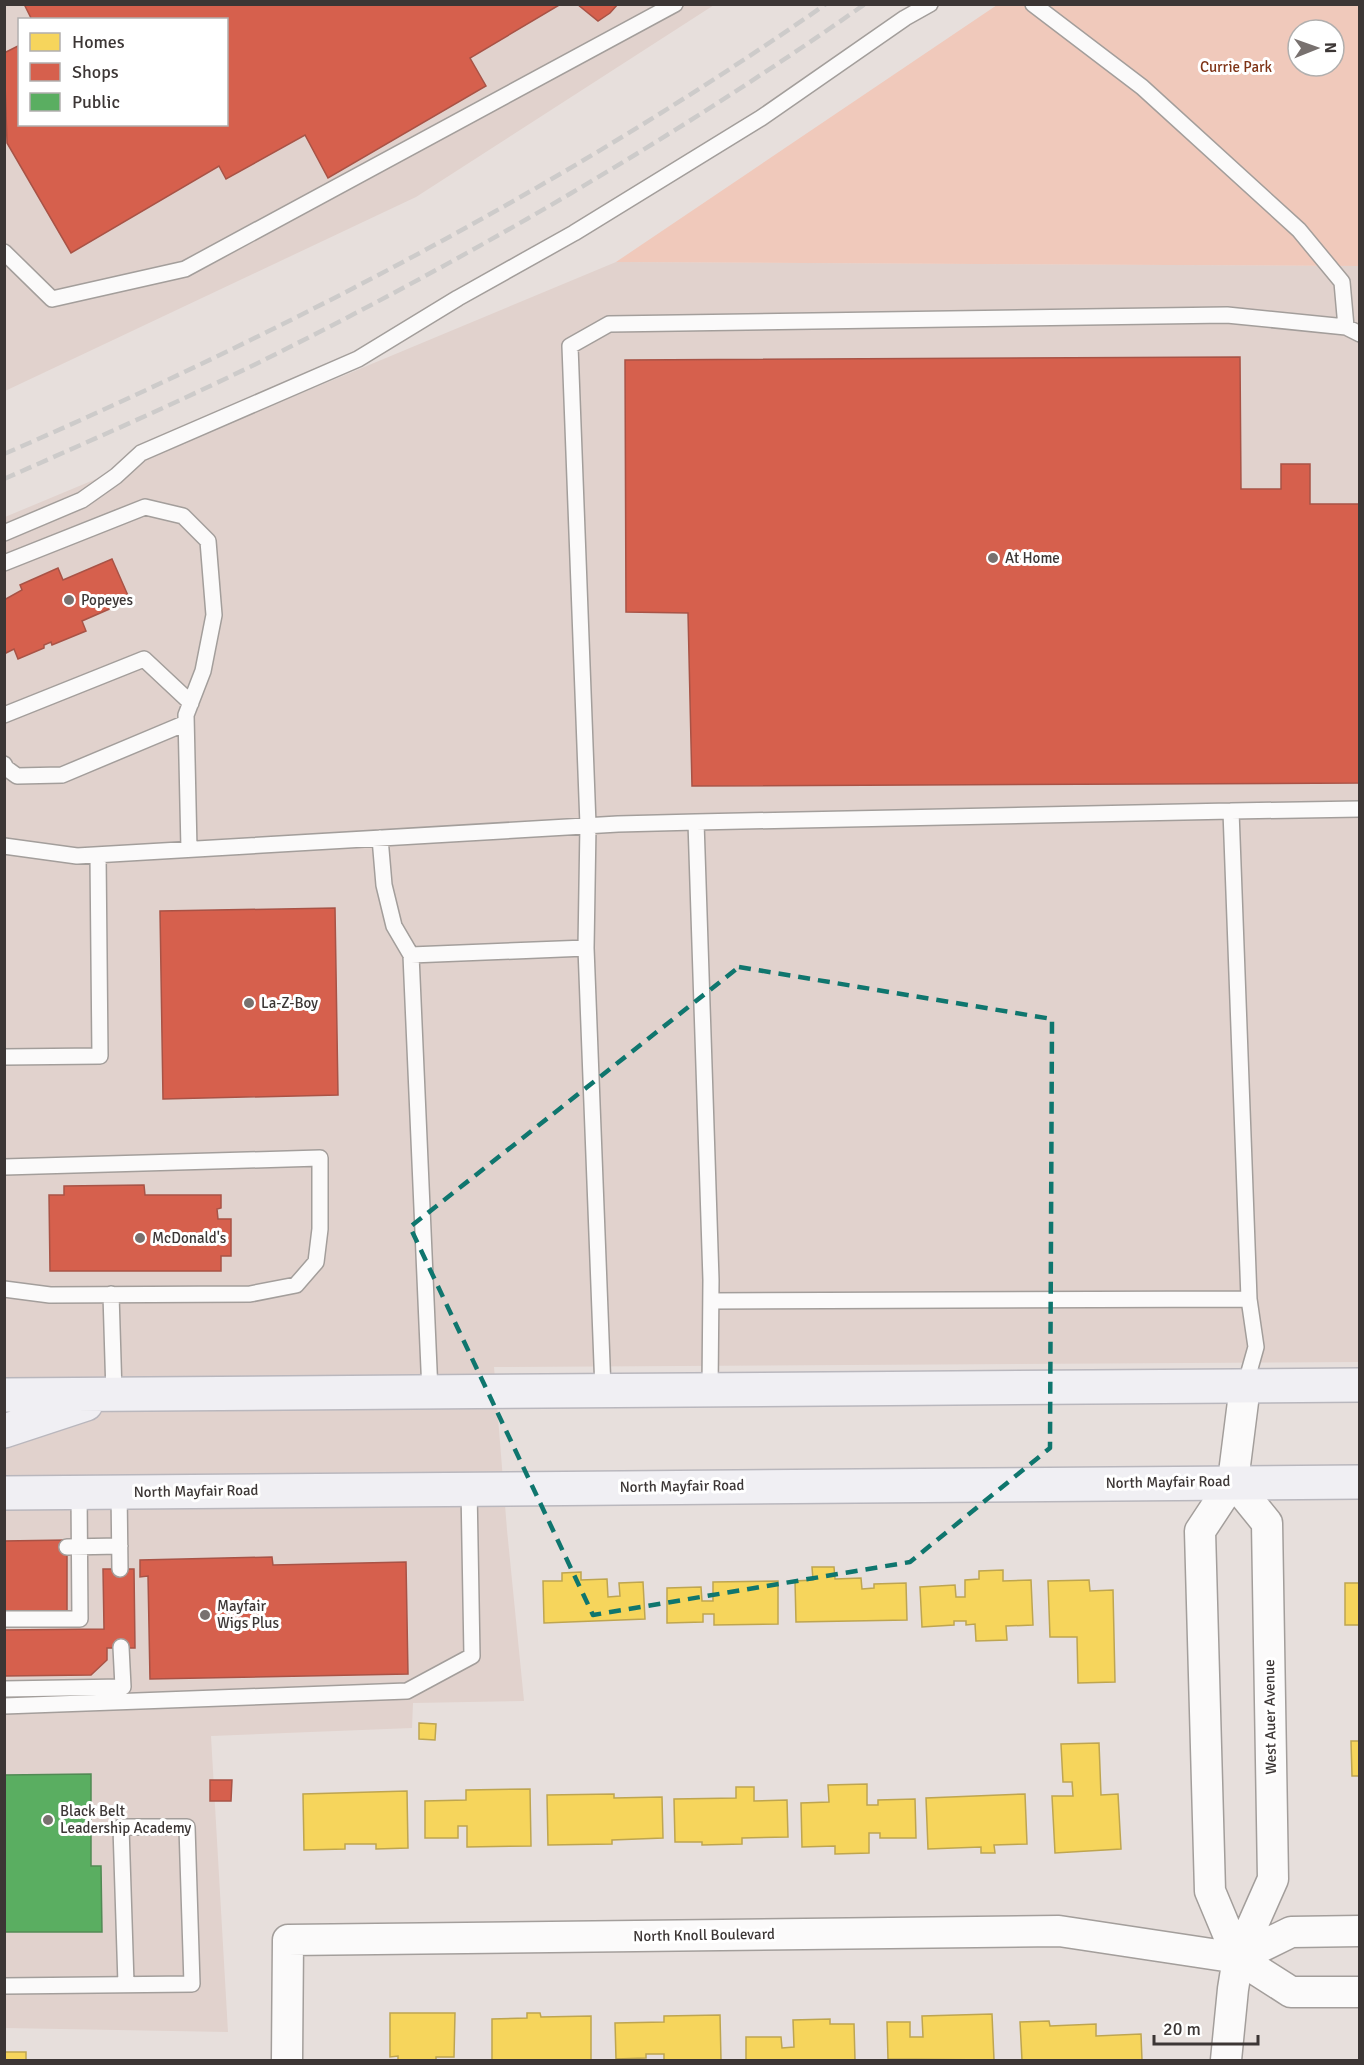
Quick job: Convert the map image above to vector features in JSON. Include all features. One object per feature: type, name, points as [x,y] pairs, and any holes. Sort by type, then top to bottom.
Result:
[{"type":"main road","points":[[4,1395],[1359,1385]]},
{"type":"main road","points":[[4,1431],[114,1394]]},
{"type":"main road","name":"North Mayfair Road","points":[[4,1492],[1233,1481],[1359,1482]]},
{"type":"street","points":[[1245,1386],[1233,1481],[1200,1531],[1210,1891],[1238,1958],[1291,1932],[1359,1931]]},
{"type":"street","name":"West Auer Avenue","points":[[1226,2061],[1238,1958],[1273,1879],[1267,1523],[1233,1481]]},
{"type":"street","name":"North Knoll Boulevard","points":[[287,2061],[288,1940],[1059,1931],[1238,1958],[1291,1992],[1359,1992]]},
{"type":"lane","points":[[4,252],[52,299],[185,269],[675,4]]},
{"type":"lane","points":[[4,533],[82,500],[116,476],[141,453],[358,359],[458,298],[574,233],[761,118],[904,18],[930,4]]},
{"type":"lane","points":[[603,1390],[586,948],[588,825],[570,346],[609,324],[1227,315],[1353,331],[1342,282],[1299,230],[1142,87],[1033,4]]},
{"type":"lane","points":[[4,563],[145,507],[183,516],[208,541],[214,615],[203,671],[186,715],[189,849]]},
{"type":"lane","points":[[4,715],[144,659],[191,703]]},
{"type":"lane","points":[[4,764],[17,776],[62,775],[186,723]]},
{"type":"lane","points":[[4,846],[76,856],[588,825],[1359,809]]},
{"type":"lane","points":[[1232,811],[1249,1299],[1256,1347],[1245,1386]]},
{"type":"lane","points":[[696,822],[711,1301],[710,1390]]},
{"type":"lane","points":[[380,838],[384,885],[394,926],[411,955],[430,1392]]},
{"type":"lane","points":[[4,1057],[100,1056],[98,855]]},
{"type":"lane","points":[[411,955],[586,948]]},
{"type":"lane","points":[[4,1167],[320,1158],[320,1229],[316,1262],[296,1285],[250,1294],[50,1295],[4,1289]]},
{"type":"lane","points":[[111,1294],[114,1394]]},
{"type":"lane","points":[[711,1301],[1249,1299]]},
{"type":"lane","points":[[4,1706],[406,1691],[471,1656],[469,1488]]},
{"type":"lane","points":[[119,1491],[120,1569]]},
{"type":"lane","points":[[4,1619],[80,1618],[73,1575],[73,1547],[79,1492]]},
{"type":"lane","points":[[73,1547],[120,1546]]},
{"type":"lane","points":[[4,1689],[123,1687],[122,1647]]},
{"type":"lane","points":[[4,1986],[192,1984],[187,1827],[121,1827],[126,1984]]},
{"type":"highlighted area","points":[[739,967],[1052,1019],[1050,1448],[910,1562],[593,1615],[410,1227]]},
{"type":"shaded area","points":[[4,5],[714,5],[416,197],[5,391]]},
{"type":"shaded area","points":[[616,262],[1359,266],[1359,1362],[494,1367],[524,1701],[413,1703],[412,1728],[211,1736],[228,2032],[5,2028],[5,517]]},
{"type":"green space","name":"Currie Park","points":[[997,5],[1359,5],[1359,266],[616,262]]},
{"type":"building: Homes","points":[[812,1567],[834,1567],[835,1579],[861,1578],[862,1589],[874,1588],[874,1584],[906,1583],[907,1620],[796,1622],[795,1581],[813,1580]]},
{"type":"building: Homes","points":[[1003,1570],[1003,1581],[1031,1580],[1033,1625],[1006,1626],[1007,1640],[976,1641],[975,1624],[966,1625],[966,1621],[954,1621],[954,1625],[922,1627],[920,1587],[955,1585],[956,1597],[965,1597],[965,1580],[979,1579],[979,1571]]},
{"type":"building: Homes","points":[[581,1572],[581,1580],[607,1579],[608,1597],[620,1596],[619,1583],[643,1582],[645,1619],[544,1623],[543,1581],[562,1581],[562,1573]]},
{"type":"building: Homes","points":[[1089,1580],[1090,1591],[1113,1590],[1115,1682],[1078,1683],[1077,1637],[1050,1637],[1048,1581]]},
{"type":"building: Homes","points":[[778,1581],[778,1624],[714,1625],[714,1614],[703,1614],[703,1622],[667,1623],[667,1588],[701,1587],[702,1601],[713,1601],[713,1582]]},
{"type":"building: Homes","points":[[1345,1583],[1360,1583],[1360,1625],[1345,1625]]},
{"type":"building: Homes","points":[[419,1723],[436,1724],[435,1740],[419,1739]]},
{"type":"building: Homes","points":[[1351,1741],[1360,1741],[1360,1776],[1352,1776]]},
{"type":"building: Homes","points":[[1099,1743],[1101,1795],[1118,1794],[1121,1849],[1055,1853],[1052,1796],[1073,1796],[1072,1782],[1063,1782],[1061,1744]]},
{"type":"building: Homes","points":[[867,1784],[867,1805],[878,1805],[878,1800],[915,1799],[916,1838],[880,1838],[880,1833],[869,1833],[869,1853],[835,1854],[835,1846],[802,1847],[801,1803],[829,1802],[828,1785]]},
{"type":"building: Homes","points":[[736,1787],[754,1787],[754,1801],[787,1800],[788,1837],[742,1838],[742,1844],[702,1845],[702,1842],[675,1842],[674,1799],[736,1798]]},
{"type":"building: Homes","points":[[530,1789],[531,1846],[467,1847],[467,1826],[458,1826],[458,1838],[425,1838],[425,1801],[466,1800],[466,1790]]},
{"type":"building: Homes","points":[[407,1791],[408,1848],[376,1849],[376,1844],[345,1844],[345,1849],[304,1850],[303,1794]]},
{"type":"building: Homes","points":[[614,1794],[614,1798],[662,1797],[663,1838],[612,1840],[612,1844],[548,1845],[547,1795]]},
{"type":"building: Homes","points":[[1025,1794],[1027,1844],[994,1845],[995,1853],[981,1853],[981,1847],[928,1849],[926,1798]]},
{"type":"building: Homes","points":[[390,2013],[455,2013],[454,2057],[436,2057],[436,2060],[398,2060],[398,2056],[390,2057]]},
{"type":"building: Homes","points":[[527,2013],[540,2013],[541,2017],[591,2016],[591,2060],[492,2060],[492,2019],[527,2018]]},
{"type":"building: Homes","points":[[992,2014],[994,2060],[888,2059],[887,2022],[910,2022],[910,2037],[923,2037],[922,2016]]},
{"type":"building: Homes","points":[[720,2015],[721,2060],[664,2060],[664,2054],[646,2054],[646,2058],[616,2059],[615,2023],[664,2022],[664,2016]]},
{"type":"building: Homes","points":[[830,2019],[830,2024],[854,2024],[855,2060],[746,2060],[746,2037],[781,2037],[782,2048],[794,2047],[793,2020]]},
{"type":"building: Homes","points":[[1049,2021],[1050,2026],[1096,2024],[1096,2036],[1141,2034],[1142,2060],[1022,2060],[1020,2022]]},
{"type":"building: Homes","points":[[4,2052],[26,2052],[26,2060],[4,2060]]},
{"type":"building: Shops","points":[[24,4],[561,4],[470,58],[486,86],[328,178],[305,135],[226,179],[219,166],[71,253],[7,143],[4,53],[18,46],[18,126],[228,126],[228,18],[31,18]]},
{"type":"building: Shops","points":[[577,4],[618,4],[598,21]]},
{"type":"building: Shops","name":"At Home","points":[[1240,357],[1241,489],[1281,489],[1281,464],[1310,464],[1310,504],[1360,504],[1360,783],[692,786],[688,613],[626,612],[625,360]]},
{"type":"building: Shops","points":[[112,559],[130,600],[82,621],[86,631],[52,645],[51,642],[44,645],[44,648],[18,659],[14,649],[6,653],[4,651],[4,600],[22,590],[20,585],[58,568],[63,580]]},
{"type":"building: Shops","name":"La-Z-Boy","points":[[335,908],[338,1095],[163,1099],[160,911]]},
{"type":"building: Shops","name":"McDonald's","points":[[144,1185],[145,1195],[221,1195],[221,1208],[217,1209],[218,1219],[231,1219],[231,1256],[221,1256],[221,1271],[50,1271],[49,1195],[64,1195],[64,1186]]},
{"type":"building: Shops","points":[[67,1540],[67,1615],[4,1615],[4,1541]]},
{"type":"building: Shops","points":[[272,1557],[273,1565],[406,1562],[408,1674],[150,1679],[148,1576],[140,1577],[140,1560]]},
{"type":"building: Shops","points":[[103,1569],[134,1569],[135,1648],[107,1648],[107,1660],[91,1675],[4,1676],[4,1630],[104,1629]]},
{"type":"building: Shops","points":[[210,1780],[232,1780],[231,1801],[210,1801]]},
{"type":"building: Public","name":"Black Belt Leadership Academy","points":[[91,1774],[91,1866],[101,1866],[102,1932],[4,1932],[4,1775]]},
{"type":"railway","points":[[4,454],[217,356],[426,250],[629,133],[826,4]]},
{"type":"railway","points":[[4,479],[241,371],[351,316],[426,275],[649,146],[794,53],[865,4]]},
{"type":"place","name":"At Home","points":[[993,558]]},
{"type":"place","name":"Popeyes","points":[[69,600]]},
{"type":"place","name":"La-Z-Boy","points":[[249,1003]]},
{"type":"place","name":"McDonald's","points":[[140,1238]]},
{"type":"place","name":"Mayfair Wigs Plus","points":[[205,1615]]},
{"type":"place","name":"Black Belt Leadership Academy","points":[[48,1820]]}]
